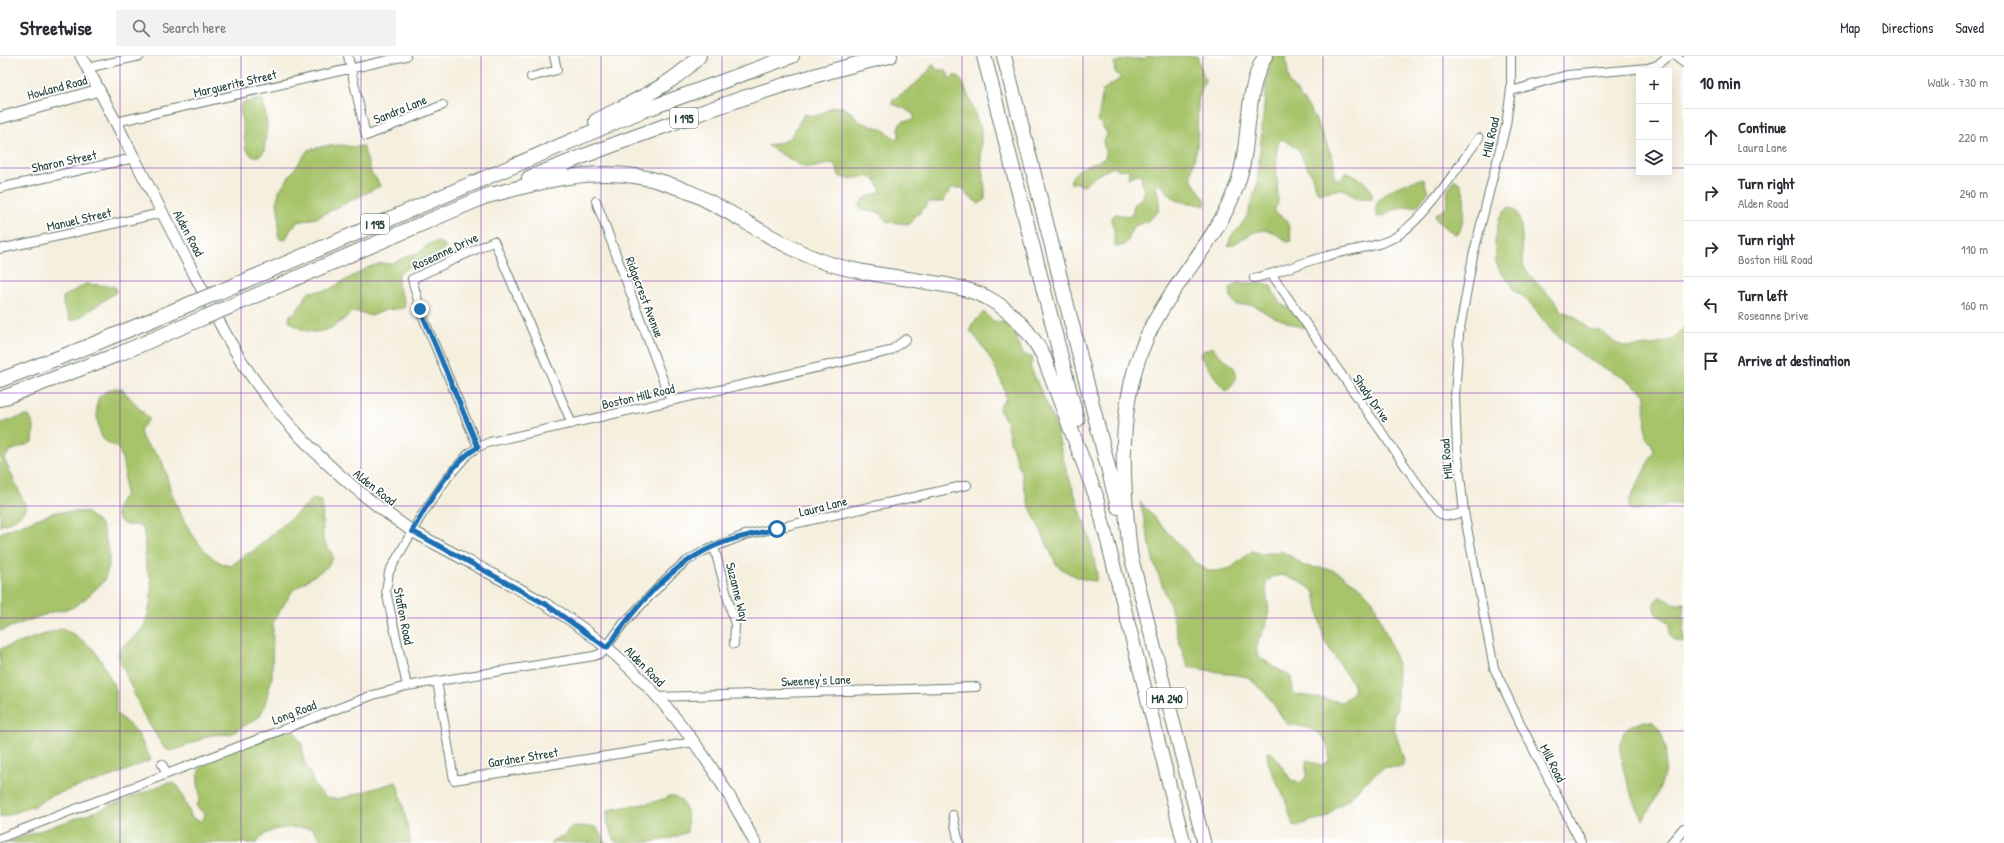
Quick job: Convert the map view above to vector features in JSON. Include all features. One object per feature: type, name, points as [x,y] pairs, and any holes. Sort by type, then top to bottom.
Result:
[{"type":"highway","points":[[531,157],[664,84],[682,72],[699,56]]},
{"type":"highway","name":"I 195","points":[[0,380],[93,345],[531,157],[661,103],[792,56]]},
{"type":"highway","name":"I 195","points":[[0,399],[104,360],[205,318],[484,197],[597,150],[698,113],[775,88],[890,56]]},
{"type":"highway","points":[[1004,56],[1130,552]]},
{"type":"highway","points":[[1130,552],[1124,492],[1123,450],[1129,399],[1136,366],[1146,339],[1158,314],[1213,235],[1234,194],[1246,150],[1254,87],[1258,72],[1265,56]]},
{"type":"highway","points":[[985,57],[1096,496]]},
{"type":"highway","points":[[484,197],[539,182],[574,176],[619,174],[650,178],[678,186],[697,194],[791,246],[824,261],[861,271],[952,286],[985,297],[1002,307],[1019,321],[1032,337],[1043,355],[1096,496]]},
{"type":"highway","name":"MA 240","points":[[1096,496],[1184,843]]},
{"type":"highway","name":"MA 240","points":[[1130,552],[1204,843]]},
{"type":"main road","name":"Alden Road","points":[[81,56],[224,331],[252,378],[308,446],[338,476],[412,531],[547,605],[607,648],[657,697],[681,724],[717,773],[755,843]]},
{"type":"main road","name":"Howland Road","points":[[0,118],[99,90]]},
{"type":"street","points":[[87,68],[140,56]]},
{"type":"street","points":[[348,56],[351,69]]},
{"type":"street","name":"Marguerite Street","points":[[116,122],[406,56]]},
{"type":"street","points":[[531,77],[557,70],[554,56]]},
{"type":"street","name":"Mill Road","points":[[1511,56],[1511,91],[1506,125],[1469,272],[1458,341],[1455,381],[1455,421],[1464,512],[1494,668],[1525,734],[1581,843]]},
{"type":"street","points":[[1511,91],[1568,75],[1648,68],[1657,65],[1668,56]]},
{"type":"street","points":[[1676,56],[1684,63]]},
{"type":"street","name":"Sandra Lane","points":[[351,69],[366,136],[443,105]]},
{"type":"street","points":[[1254,278],[1272,275],[1318,258],[1370,245],[1396,236],[1410,225],[1429,204],[1479,138]]},
{"type":"street","name":"Sharon Street","points":[[0,188],[134,158]]},
{"type":"street","name":"Ridgecrest Avenue","points":[[596,200],[671,401]]},
{"type":"street","name":"Manuel Street","points":[[0,249],[162,213]]},
{"type":"street","name":"Roseanne Drive","points":[[478,447],[422,315],[412,279],[494,242],[572,424]]},
{"type":"street","name":"Shady Drive","points":[[1272,275],[1440,515],[1449,516],[1464,512]]},
{"type":"street","name":"Boston Hill Road","points":[[412,531],[448,477],[468,454],[478,447],[490,442],[890,351],[906,339]]},
{"type":"street","name":"Laura Lane","points":[[607,648],[623,624],[670,574],[687,561],[714,547],[745,536],[967,485]]},
{"type":"street","name":"Staffon Road","points":[[407,686],[385,585],[389,572],[412,531]]},
{"type":"street","name":"Suzanne Way","points":[[714,547],[734,625],[734,644]]},
{"type":"street","name":"Long Road","points":[[0,838],[358,701],[407,686],[594,656],[602,653],[607,648]]},
{"type":"street","name":"Gardner Street","points":[[437,682],[454,780],[694,742]]},
{"type":"street","name":"Sweeney's Lane","points":[[657,697],[976,687]]},
{"type":"street","points":[[162,764],[167,774]]},
{"type":"street","points":[[953,815],[959,843]]},
{"type":"street","points":[[1672,843],[1684,829]]},
{"type":"green space","points":[[1147,56],[1197,56],[1205,80],[1198,100],[1197,147],[1191,175],[1193,183],[1205,199],[1205,206],[1177,200],[1162,186],[1156,183],[1156,188],[1160,197],[1159,211],[1146,222],[1132,227],[1126,244],[1115,246],[1114,228],[1111,218],[1115,214],[1129,216],[1132,214],[1134,205],[1144,195],[1141,175],[1137,174],[1128,178],[1128,169],[1120,170],[1113,167],[1097,175],[1083,186],[1075,182],[1072,184],[1070,182],[1072,176],[1080,169],[1106,157],[1103,140],[1106,138],[1107,133],[1098,120],[1103,90],[1121,78],[1115,72],[1114,63],[1126,59],[1145,59]]},
{"type":"green space","points":[[1272,56],[1286,56],[1289,82],[1311,110],[1334,161],[1334,177],[1340,180],[1346,173],[1359,178],[1364,181],[1370,189],[1372,198],[1358,199],[1343,189],[1318,193],[1311,174],[1297,148],[1282,139],[1279,141],[1276,154],[1278,203],[1274,210],[1287,220],[1292,241],[1287,242],[1275,233],[1264,230],[1253,233],[1233,245],[1228,246],[1231,236],[1240,227],[1247,216],[1257,185],[1266,85]]},
{"type":"green space","points":[[933,64],[937,70],[946,70],[950,79],[954,76],[958,76],[964,85],[981,129],[981,161],[985,188],[985,200],[979,204],[967,195],[963,188],[951,188],[943,202],[929,202],[920,213],[915,215],[910,224],[887,222],[881,213],[860,210],[859,205],[866,198],[881,192],[874,179],[869,177],[845,178],[839,176],[837,168],[832,163],[812,168],[803,167],[768,146],[783,141],[791,136],[804,114],[816,116],[833,107],[842,107],[851,112],[860,122],[882,129],[896,139],[899,136],[899,125],[904,121],[913,120],[914,115],[904,108],[892,104],[893,100],[920,80]]},
{"type":"green space","points":[[254,100],[263,100],[267,125],[264,151],[261,155],[253,157],[246,149],[240,107],[242,103]]},
{"type":"green space","points":[[343,145],[352,147],[363,146],[371,173],[376,178],[380,186],[316,218],[298,222],[292,227],[285,240],[280,239],[278,235],[279,217],[277,202],[279,191],[308,150],[325,146]]},
{"type":"green space","points":[[1421,179],[1424,180],[1428,192],[1417,206],[1397,208],[1383,216],[1377,217],[1376,209],[1378,202],[1383,196],[1397,187]]},
{"type":"green space","points":[[1454,179],[1461,184],[1465,202],[1461,227],[1459,233],[1455,234],[1438,221],[1435,214],[1446,207],[1448,192]]},
{"type":"green space","points":[[1509,207],[1515,210],[1519,216],[1522,233],[1524,266],[1534,280],[1557,303],[1560,310],[1576,317],[1589,329],[1601,331],[1615,343],[1627,347],[1651,346],[1665,342],[1673,339],[1684,327],[1684,504],[1668,504],[1655,509],[1630,510],[1629,501],[1654,451],[1652,445],[1646,437],[1645,394],[1624,377],[1589,360],[1566,343],[1550,329],[1527,299],[1515,291],[1501,273],[1496,262],[1495,241],[1499,219],[1504,211]]},
{"type":"green space","points":[[435,242],[444,244],[446,248],[398,274],[398,285],[405,303],[404,308],[386,310],[371,316],[359,312],[352,312],[345,319],[330,328],[314,332],[306,331],[289,321],[290,315],[296,312],[309,292],[328,290],[369,267],[382,263],[391,264],[409,255],[419,253],[426,246]]},
{"type":"green space","points":[[1237,283],[1265,283],[1271,286],[1279,302],[1286,307],[1295,309],[1306,327],[1303,328],[1269,315],[1254,305],[1236,305],[1231,297],[1230,289]]},
{"type":"green space","points":[[86,284],[113,286],[116,288],[116,292],[77,319],[71,321],[63,305],[63,297]]},
{"type":"green space","points":[[984,312],[993,321],[1006,322],[1014,332],[1023,354],[1033,358],[1030,366],[1055,424],[1065,466],[1090,539],[1097,574],[1096,581],[1086,580],[1074,576],[1056,564],[1028,503],[1021,472],[1010,441],[1006,421],[999,410],[1000,405],[1006,399],[1002,382],[987,353],[970,331],[972,324]]},
{"type":"green space","points":[[1213,347],[1216,352],[1234,368],[1236,372],[1236,377],[1233,383],[1229,389],[1225,391],[1200,356],[1204,350]]},
{"type":"green space","points":[[115,388],[122,389],[149,419],[140,430],[141,436],[146,444],[159,456],[162,461],[172,494],[188,527],[203,548],[212,557],[221,563],[231,566],[246,554],[252,552],[313,499],[322,501],[323,540],[333,558],[327,567],[293,590],[273,622],[272,677],[264,708],[259,717],[231,734],[211,735],[170,751],[164,748],[142,712],[119,658],[119,650],[138,634],[145,623],[150,605],[151,579],[146,565],[143,527],[139,525],[125,524],[118,518],[117,514],[118,506],[125,495],[122,457],[117,447],[103,439],[98,424],[97,406],[99,397],[105,392]]},
{"type":"green space","points":[[29,416],[34,426],[33,442],[10,451],[4,459],[26,506],[19,516],[0,526],[0,423]]},
{"type":"green space","points":[[1140,502],[1195,562],[1208,571],[1231,568],[1252,551],[1262,554],[1281,551],[1292,557],[1303,566],[1329,569],[1342,574],[1363,590],[1373,601],[1398,664],[1397,707],[1393,716],[1394,728],[1404,760],[1402,767],[1384,767],[1326,818],[1310,821],[1297,826],[1293,825],[1285,799],[1269,766],[1267,753],[1269,751],[1273,754],[1291,780],[1300,783],[1306,777],[1306,760],[1321,765],[1328,762],[1329,756],[1327,745],[1321,735],[1311,729],[1303,726],[1287,724],[1268,696],[1248,677],[1188,667],[1181,648],[1170,606],[1154,563]],"holes":[[[1281,575],[1304,584],[1315,593],[1324,640],[1352,683],[1354,689],[1352,694],[1342,702],[1295,694],[1293,691],[1291,677],[1259,657],[1257,652],[1259,638],[1268,619],[1266,582],[1273,577]]]},
{"type":"green space","points":[[55,512],[86,512],[101,524],[109,551],[109,566],[104,581],[85,599],[72,608],[52,612],[0,631],[0,533]]},
{"type":"green space","points":[[1659,597],[1678,604],[1684,602],[1684,643],[1673,640],[1670,634],[1670,624],[1655,612],[1654,603]]},
{"type":"green space","points":[[61,629],[76,635],[94,650],[116,690],[116,713],[137,732],[151,760],[115,775],[53,795],[34,806],[0,818],[0,649]]},
{"type":"green space","points":[[1645,721],[1653,722],[1660,730],[1666,757],[1661,785],[1643,820],[1624,773],[1620,747],[1622,737],[1627,728]]},
{"type":"green space","points":[[285,730],[295,732],[302,745],[303,758],[316,788],[326,797],[339,799],[396,782],[402,801],[411,843],[321,843],[320,838],[312,828],[282,828],[268,833],[257,843],[5,843],[97,811],[167,783],[174,783],[178,786],[192,818],[200,821],[203,820],[205,814],[196,806],[200,795],[198,774],[202,766],[211,759],[223,753],[251,741]]},
{"type":"green space","points":[[670,796],[676,797],[680,800],[686,809],[688,821],[687,832],[661,840],[616,843],[608,824],[607,811],[656,802]]},
{"type":"green space","points":[[575,826],[596,827],[606,843],[550,843],[564,835]]},
{"type":"route","points":[[420,309],[478,447],[458,464],[432,499],[412,531],[547,605],[570,620],[607,648],[623,624],[670,574],[687,561],[714,547],[745,536],[777,529]]}]
